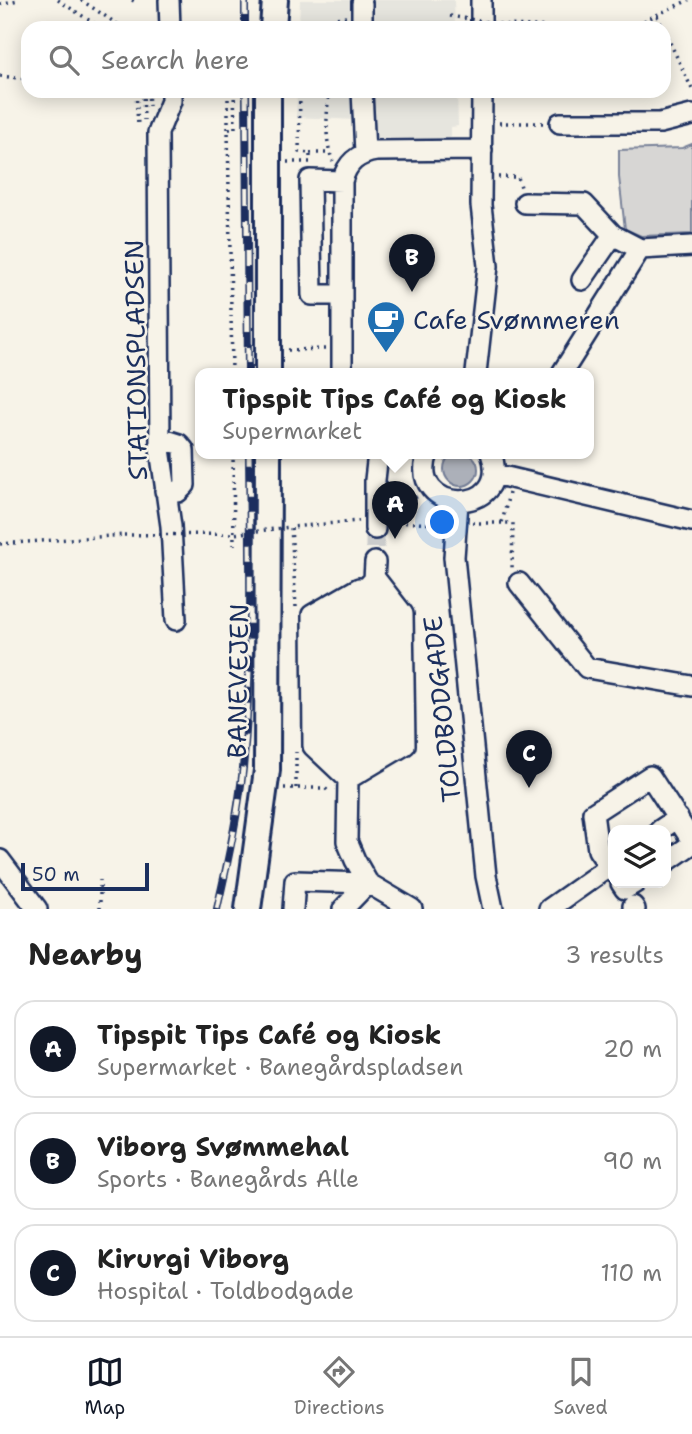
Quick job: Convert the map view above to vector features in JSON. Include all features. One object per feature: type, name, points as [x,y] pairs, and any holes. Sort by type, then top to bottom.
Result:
[{"type":"main road","points":[[274,21],[275,0]]},
{"type":"main road","points":[[268,98],[268,368]]},
{"type":"main road","name":"BANEVEJEN","points":[[248,909],[267,770],[268,459]]},
{"type":"street","points":[[169,0],[170,21]]},
{"type":"street","points":[[481,0],[481,21]]},
{"type":"street","points":[[362,3],[362,21]]},
{"type":"street","name":"STATIONSPLADSEN","points":[[170,98],[158,133],[160,438],[171,526],[176,620]]},
{"type":"street","points":[[358,157],[362,98]]},
{"type":"street","points":[[477,368],[488,266],[481,205],[482,98]]},
{"type":"street","points":[[560,123],[660,123],[692,115]]},
{"type":"street","points":[[342,368],[342,181],[345,171],[358,157],[376,150],[482,150]]},
{"type":"street","points":[[342,181],[310,180],[312,295],[342,295]]},
{"type":"street","points":[[525,203],[584,204],[613,235],[640,249],[692,246]]},
{"type":"street","points":[[582,280],[613,235]]},
{"type":"street","points":[[565,368],[640,249]]},
{"type":"street","points":[[375,519],[378,459]]},
{"type":"street","points":[[424,459],[425,472],[432,488],[448,500],[471,500],[482,495],[503,476],[692,521]]},
{"type":"street","points":[[494,459],[503,476]]},
{"type":"street","name":"TOLDBODGADE","points":[[458,502],[454,557],[486,876],[493,909]]},
{"type":"street","points":[[348,779],[374,746],[372,615],[375,570]]},
{"type":"street","points":[[348,779],[313,746],[312,615],[375,570]]},
{"type":"street","points":[[348,779],[405,745],[403,614],[375,570]]},
{"type":"street","points":[[368,883],[347,841],[348,779],[344,746],[342,615],[375,570]]},
{"type":"street","points":[[515,575],[587,668],[692,686]]},
{"type":"street","points":[[608,864],[598,850],[593,813],[650,776],[692,842],[671,858]]},
{"type":"street","points":[[667,825],[677,818]]},
{"type":"street","points":[[0,860],[37,909]]},
{"type":"street","points":[[549,909],[608,878]]},
{"type":"street","points":[[292,909],[295,881],[368,883],[412,909]]},
{"type":"street","points":[[343,909],[368,883]]},
{"type":"path","points":[[0,4],[18,0]]},
{"type":"path","points":[[58,0],[89,21]]},
{"type":"path","points":[[81,0],[112,21]]},
{"type":"path","points":[[645,21],[689,0]]},
{"type":"path","points":[[450,16],[485,21]]},
{"type":"path","points":[[657,16],[659,21]]},
{"type":"path","points":[[671,46],[692,89]]},
{"type":"path","points":[[0,76],[21,78]]},
{"type":"path","points":[[136,98],[138,126]]},
{"type":"path","points":[[143,98],[143,107]]},
{"type":"path","points":[[228,98],[232,368]]},
{"type":"path","points":[[228,129],[235,129],[234,98]]},
{"type":"path","points":[[300,98],[299,152],[329,153]]},
{"type":"path","points":[[327,98],[326,117],[329,141]]},
{"type":"path","points":[[482,123],[560,123]]},
{"type":"path","points":[[287,162],[310,162],[310,153]]},
{"type":"path","points":[[482,177],[518,177],[525,203]]},
{"type":"path","points":[[282,350],[340,348]]},
{"type":"path","points":[[233,459],[234,545]]},
{"type":"path","points":[[503,476],[502,523],[513,523],[515,575]]},
{"type":"path","points":[[375,519],[432,488]]},
{"type":"path","points":[[0,544],[124,535],[233,534],[353,520]]},
{"type":"path","points":[[291,527],[294,589]]},
{"type":"path","points":[[284,788],[325,788],[331,794]]},
{"type":"path","points":[[100,880],[100,909]]},
{"type":"shaded area","points":[[300,0],[454,0],[455,21],[299,21]]},
{"type":"shaded area","points":[[297,98],[457,98],[458,126],[451,127],[451,137],[447,139],[356,138],[356,120],[296,117]]},
{"type":"shaded area","points":[[692,144],[692,234],[641,236],[625,229],[619,150],[682,148]]},
{"type":"shaded area","points":[[448,459],[474,459],[478,469],[473,481],[461,486],[449,481],[444,469]]},
{"type":"tunnel","points":[[375,529],[375,562]]},
{"type":"railway","points":[[245,0],[245,21]]},
{"type":"railway","points":[[246,98],[248,368]]},
{"type":"railway","points":[[217,909],[238,804],[246,729],[250,610],[249,459]]},
{"type":"place","name":"Viborg Svømmehal","points":[[412,292]]},
{"type":"place","name":"Cafe Svømmeren","points":[[386,354]]},
{"type":"place","name":"Tipspit Tips Café og Kiosk","points":[[395,539]]},
{"type":"place","name":"Kirurgi Viborg","points":[[529,788]]}]
